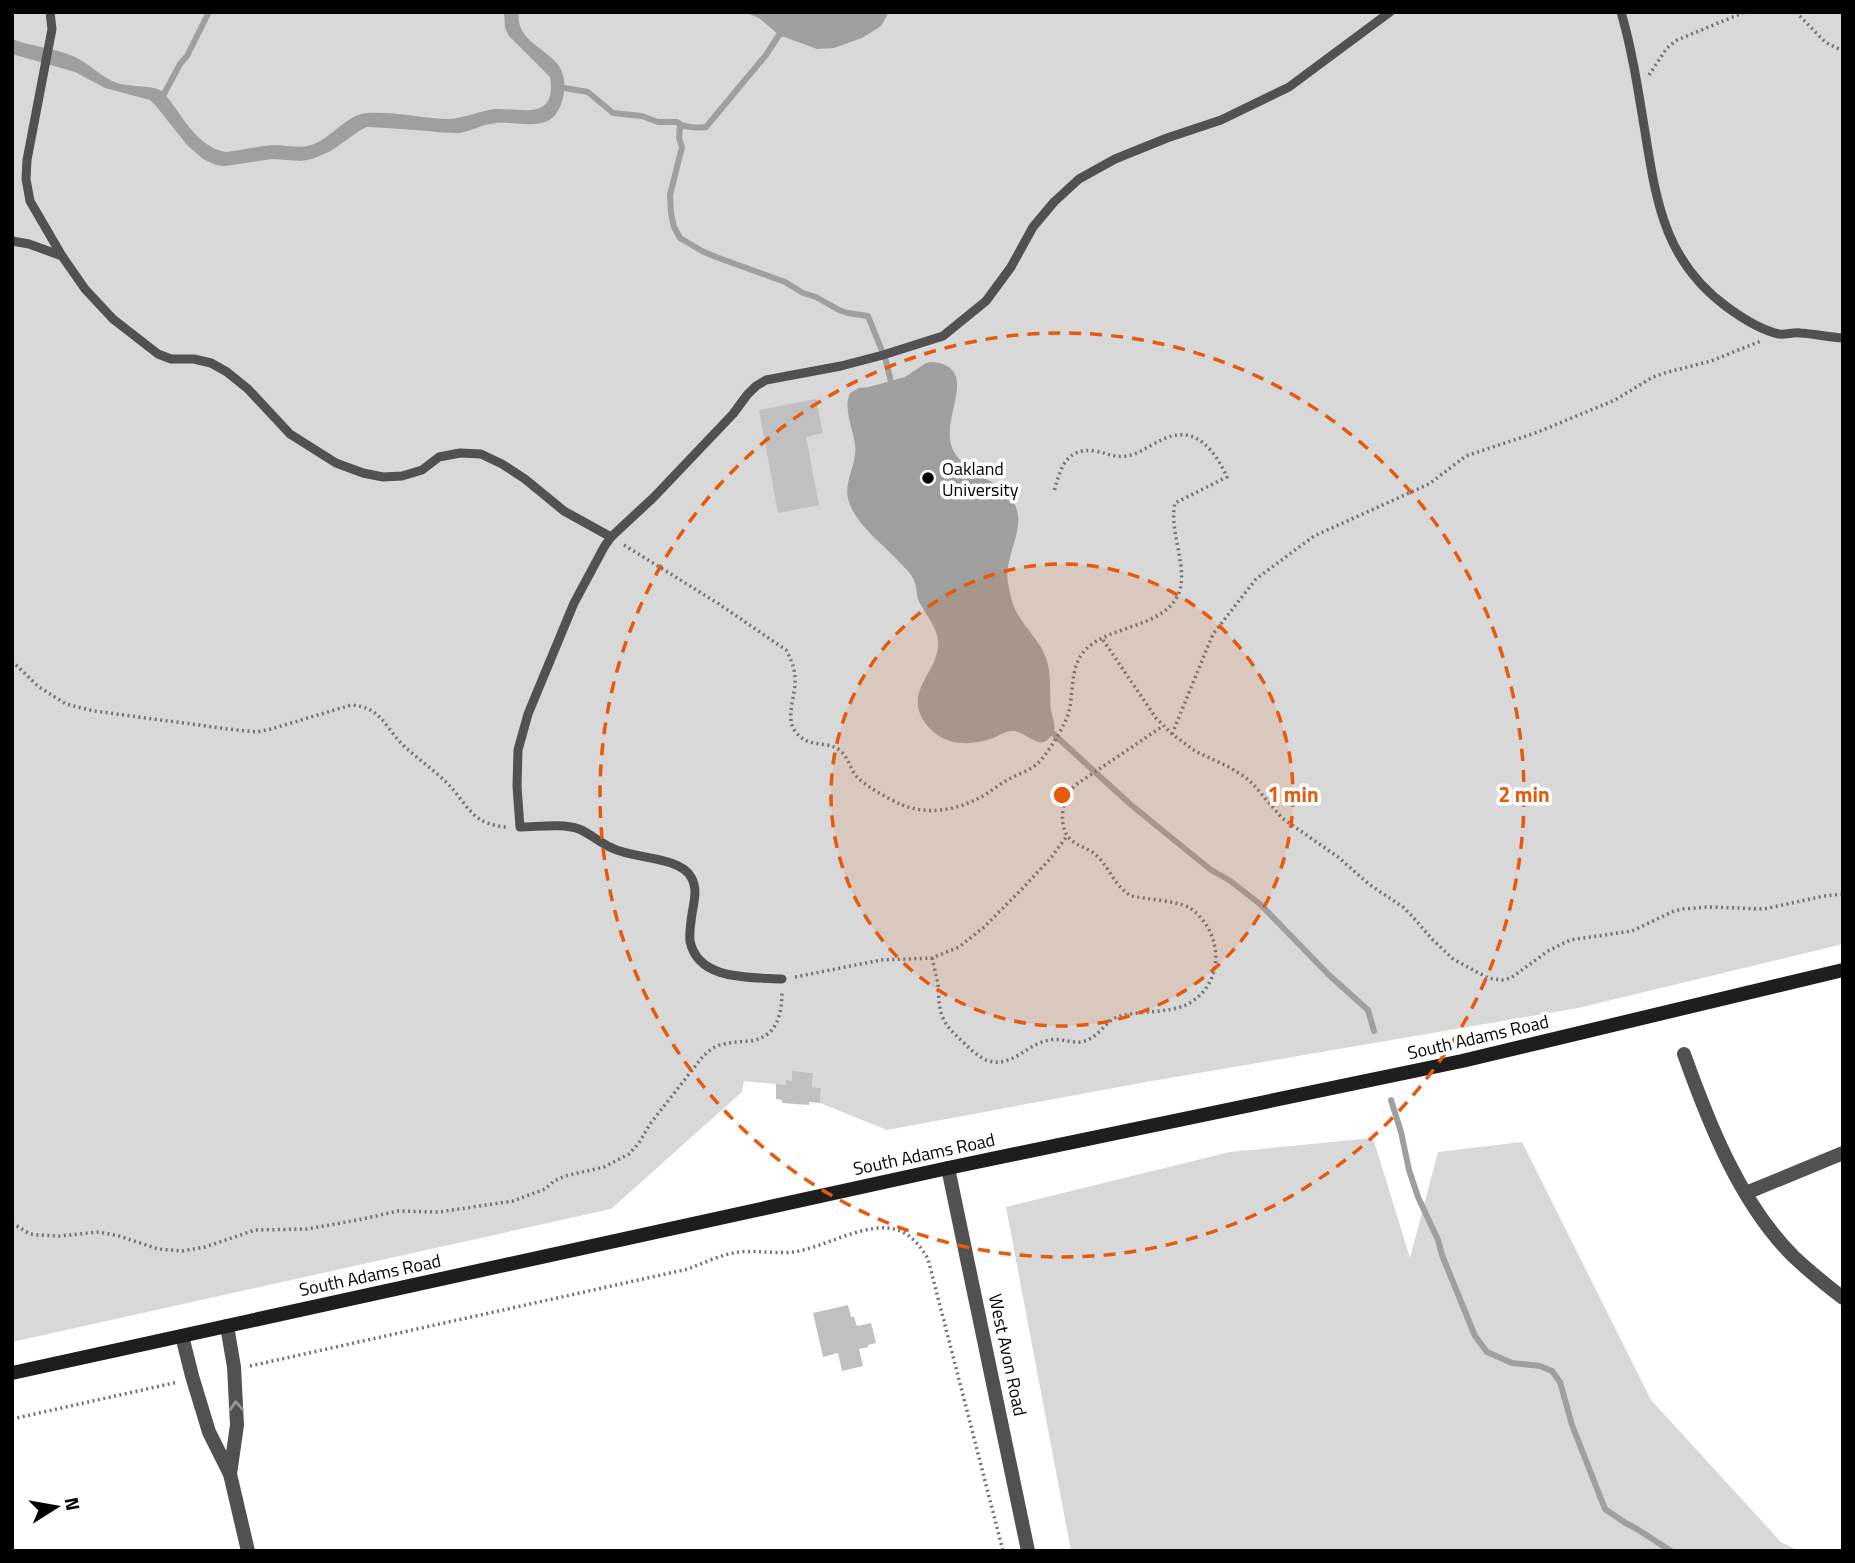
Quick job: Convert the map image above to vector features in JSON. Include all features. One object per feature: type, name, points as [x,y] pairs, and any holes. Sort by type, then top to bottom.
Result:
[{"type":"main road","name":"South Adams Road","points":[[12,1373],[948,1168],[1462,1061],[1843,970]]},
{"type":"street","points":[[1684,1054],[1717,1139],[1746,1193],[1765,1222],[1793,1256],[1843,1298]]},
{"type":"street","points":[[1746,1193],[1843,1153]]},
{"type":"street","name":"West Avon Road","points":[[948,1168],[1028,1551]]},
{"type":"street","points":[[228,1326],[237,1425],[230,1474]]},
{"type":"street","points":[[182,1336],[209,1433],[230,1474],[248,1551]]},
{"type":"lane","points":[[50,12],[51,40],[27,160],[26,178],[30,201],[85,289],[113,319],[158,354],[171,359],[194,359],[211,363],[227,372],[248,388],[290,434],[335,463],[383,477],[402,476],[422,470],[439,457],[460,453],[481,454],[525,479],[564,511],[611,537]]},
{"type":"lane","points":[[782,979],[717,972],[701,961],[690,941],[695,893],[694,883],[684,868],[612,849],[579,829],[520,827],[518,750],[528,714],[574,603],[604,547],[733,414],[756,386],[766,380],[841,366],[943,336],[986,302],[1011,267],[1033,227],[1079,178],[1115,159],[1221,120],[1289,86],[1390,12]]},
{"type":"lane","points":[[1621,12],[1638,86],[1655,194],[1663,221],[1686,266],[1701,284],[1743,318],[1781,334],[1801,333],[1843,338]]},
{"type":"lane","points":[[12,241],[62,256]]},
{"type":"path","points":[[1638,86],[1653,72],[1667,48],[1677,40],[1745,12]]},
{"type":"path","points":[[1796,12],[1825,42],[1843,51]]},
{"type":"path","points":[[1172,734],[1213,634],[1256,579],[1314,536],[1429,484],[1466,456],[1538,432],[1615,400],[1653,377],[1711,361],[1781,334]]},
{"type":"path","points":[[611,537],[719,604],[786,650],[796,678],[791,719],[794,730],[803,739],[814,745],[827,745],[838,749],[845,755],[859,779],[899,804],[928,811],[945,810],[967,804],[1038,764],[1069,713],[1072,678],[1085,650],[1102,639],[1161,614],[1178,597],[1181,579],[1172,520],[1175,503],[1227,477],[1214,452],[1205,443],[1194,437],[1177,435],[1167,437],[1129,456],[1120,457],[1095,451],[1076,452],[1063,464],[1054,492]]},
{"type":"path","points":[[1102,639],[1163,726],[1172,734],[1195,751],[1245,777],[1282,818],[1338,857],[1370,885],[1403,908],[1453,959],[1488,978],[1511,978],[1548,951],[1570,940],[1632,931],[1674,911],[1708,907],[1764,909],[1843,894]]},
{"type":"path","points":[[12,660],[39,687],[73,706],[228,729],[257,732],[351,705],[363,706],[373,710],[407,749],[436,772],[480,819],[502,827],[520,827]]},
{"type":"path","points":[[932,958],[939,1008],[944,1020],[975,1053],[986,1060],[997,1062],[1010,1059],[1043,1041],[1052,1039],[1082,1042],[1092,1038],[1118,1016],[1171,1009],[1196,999],[1207,986],[1215,966],[1215,944],[1205,922],[1189,907],[1141,898],[1123,891],[1098,857],[1073,842],[1064,828],[1064,804],[1068,793],[1163,726]]},
{"type":"path","points":[[12,1223],[30,1234],[59,1236],[99,1232],[158,1249],[182,1251],[205,1247],[255,1230],[307,1229],[398,1211],[449,1211],[513,1201],[545,1189],[565,1176],[604,1167],[629,1154],[704,1055],[714,1046],[761,1039],[772,1031],[779,1018],[782,979],[881,960],[932,958],[959,947],[983,928],[1041,869],[1067,836]]},
{"type":"path","points":[[234,1369],[688,1269],[736,1252],[794,1252],[853,1234],[882,1228],[897,1230],[908,1235],[920,1246],[928,1259],[1003,1551]]},
{"type":"path","points":[[12,1419],[192,1378]]},
{"type":"shaded area","name":"Oakland University","points":[[12,12],[1843,12],[1843,944],[1578,1008],[1146,1082],[887,1130],[820,1103],[821,1088],[812,1087],[813,1073],[793,1072],[792,1081],[786,1081],[786,1085],[744,1081],[742,1092],[611,1209],[12,1342]]},
{"type":"shaded area","points":[[504,12],[519,12],[519,22],[526,36],[553,59],[562,72],[564,92],[555,116],[539,124],[491,124],[459,133],[367,127],[331,151],[301,161],[272,159],[216,165],[203,159],[187,145],[150,100],[105,88],[75,72],[12,54],[12,39],[75,57],[117,83],[160,90],[196,135],[217,150],[226,152],[274,145],[302,147],[318,142],[360,114],[387,113],[447,119],[495,109],[535,110],[543,107],[551,91],[550,77],[509,36],[505,28]]},
{"type":"shaded area","points":[[744,12],[889,12],[881,26],[862,38],[834,48],[817,49],[779,35],[759,18]]},
{"type":"shaded area","points":[[932,362],[947,366],[955,374],[957,384],[950,438],[953,450],[966,465],[1000,487],[1013,501],[1017,511],[1017,531],[1007,573],[1008,583],[1015,610],[1040,646],[1048,664],[1054,731],[1050,738],[1043,742],[1011,731],[985,741],[953,742],[939,736],[927,725],[919,711],[918,702],[921,686],[936,655],[937,634],[918,599],[912,576],[865,528],[849,502],[847,488],[855,452],[848,412],[850,393],[859,388],[905,377]]},
{"type":"shaded area","points":[[1373,1138],[1410,1258],[1438,1152],[1522,1142],[1651,1400],[1781,1542],[1799,1551],[1071,1551],[1006,1207],[1230,1152]]},
{"type":"building","points":[[816,399],[823,433],[806,437],[819,505],[778,513],[759,410]]},
{"type":"building","points":[[792,1071],[813,1073],[812,1087],[821,1088],[820,1103],[782,1103],[782,1100],[776,1099],[776,1084],[786,1085],[786,1080],[792,1081]]},
{"type":"building","points":[[848,1305],[857,1326],[871,1323],[876,1343],[859,1349],[863,1366],[842,1371],[838,1353],[823,1357],[813,1313]]},
{"type":"waterway","points":[[164,94],[209,12]]},
{"type":"waterway","points":[[564,88],[588,92],[613,113],[642,116],[658,122],[677,122],[691,127],[706,127],[766,55],[779,35],[786,32]]},
{"type":"waterway","points":[[680,125],[679,138],[682,147],[670,195],[674,227],[680,238],[716,257],[785,282],[839,310],[868,316],[886,361],[892,386]]},
{"type":"waterway","points":[[1047,728],[1130,804],[1211,870],[1260,904],[1329,975],[1368,1010],[1374,1031]]},
{"type":"waterway","points":[[1391,1100],[1418,1197],[1438,1240],[1475,1336],[1487,1352],[1512,1363],[1540,1366],[1552,1371],[1560,1382],[1572,1425],[1605,1509],[1671,1551]]},
{"type":"place","name":"Oakland University","points":[[928,478]]}]
